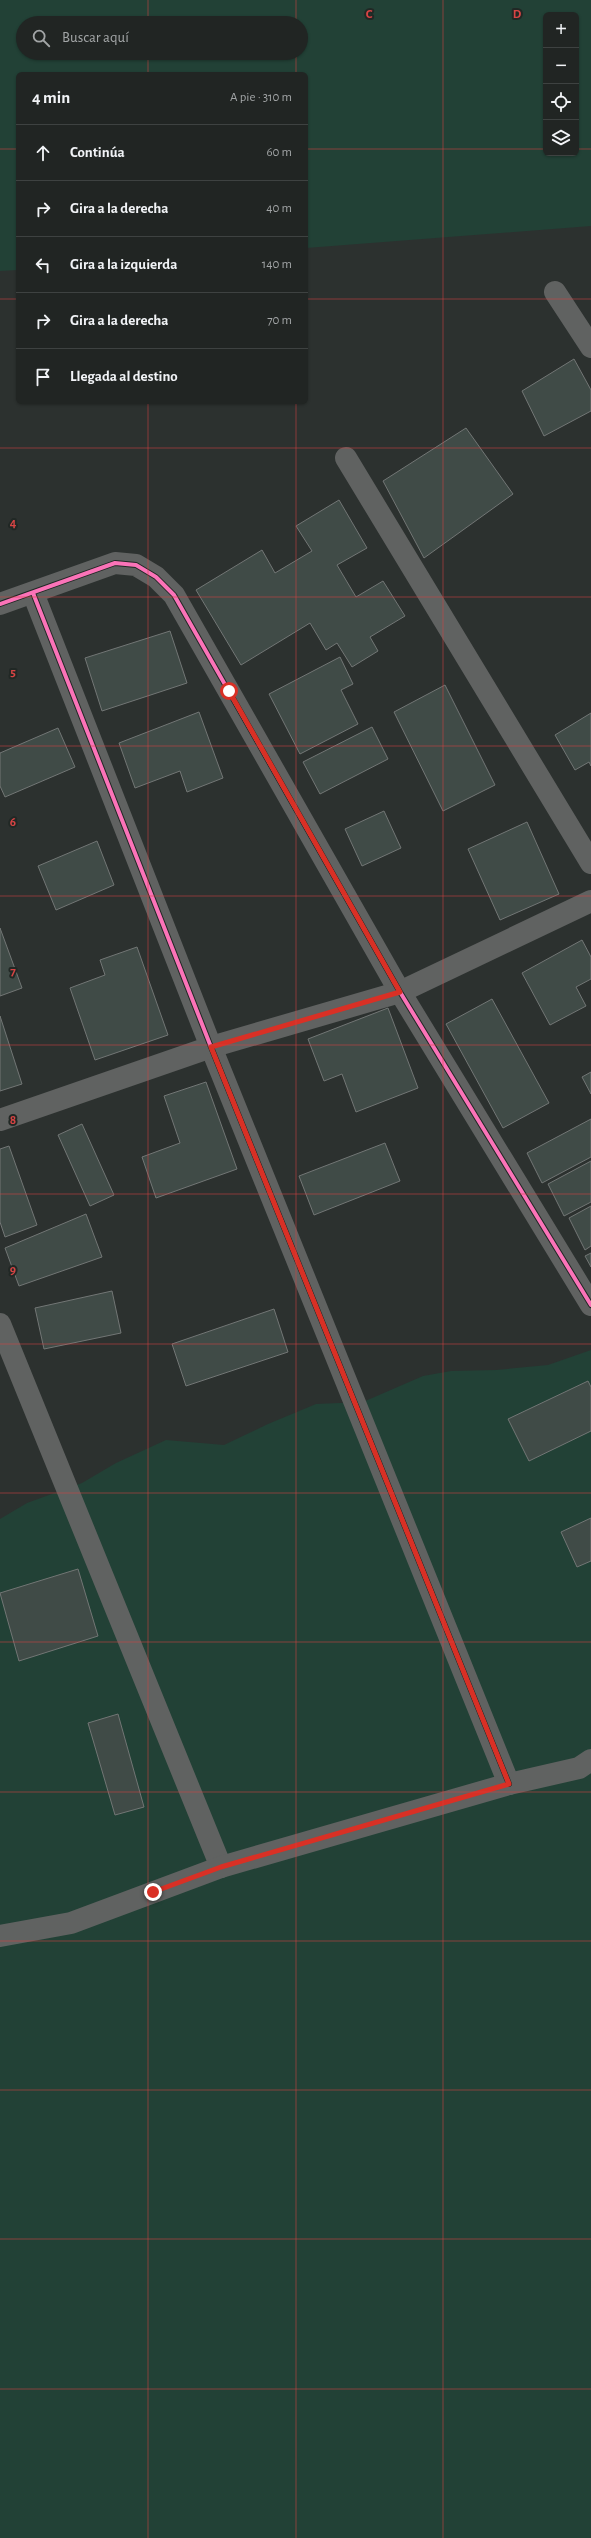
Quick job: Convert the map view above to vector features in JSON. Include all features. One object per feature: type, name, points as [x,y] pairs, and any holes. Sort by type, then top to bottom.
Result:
[{"type":"street","points":[[555,292],[591,347]]},
{"type":"street","points":[[346,458],[591,863]]},
{"type":"street","points":[[0,604],[116,563],[136,565],[156,577],[174,595],[400,992],[591,1305]]},
{"type":"street","points":[[32,593],[211,1047],[509,1784]]},
{"type":"street","points":[[0,1120],[211,1047],[400,992],[591,901]]},
{"type":"street","points":[[0,1324],[221,1867]]},
{"type":"street","points":[[0,1935],[71,1923],[221,1867],[509,1784],[579,1768],[591,1760]]},
{"type":"green space","points":[[0,0],[591,0],[591,226],[308,248],[308,72],[16,72],[16,270],[0,271]]},
{"type":"green space","points":[[591,1350],[591,2538],[0,2538],[0,1519],[27,1503],[82,1483],[116,1463],[166,1440],[224,1445],[268,1424],[316,1404],[363,1402],[423,1376],[451,1371],[496,1370],[548,1365]]},
{"type":"building","points":[[574,359],[591,390],[591,411],[544,436],[522,391]]},
{"type":"building","points":[[466,428],[513,494],[424,558],[383,481]]},
{"type":"building","points":[[339,500],[367,548],[337,565],[356,597],[383,581],[405,616],[370,637],[378,651],[352,667],[337,643],[326,650],[310,623],[241,665],[196,590],[262,550],[275,573],[312,551],[296,526]]},
{"type":"building","points":[[170,631],[187,683],[102,711],[85,658]]},
{"type":"building","points":[[340,657],[353,684],[341,690],[358,724],[300,754],[269,694]]},
{"type":"building","points":[[445,685],[495,785],[443,811],[394,712]]},
{"type":"building","points":[[199,712],[223,778],[187,792],[180,771],[135,788],[119,743]]},
{"type":"building","points":[[591,713],[591,766],[589,762],[575,770],[555,735]]},
{"type":"building","points":[[372,727],[388,759],[320,794],[303,762]]},
{"type":"building","points":[[58,728],[75,767],[5,797],[0,786],[0,753]]},
{"type":"building","points":[[384,811],[401,848],[362,866],[345,829]]},
{"type":"building","points":[[527,822],[559,894],[500,920],[468,849]]},
{"type":"building","points":[[97,841],[114,885],[56,910],[38,866]]},
{"type":"building","points":[[0,928],[22,988],[0,996]]},
{"type":"building","points":[[582,940],[591,957],[591,979],[576,987],[586,1006],[550,1025],[522,973]]},
{"type":"building","points":[[137,947],[168,1035],[95,1060],[70,988],[105,975],[100,960]]},
{"type":"building","points":[[492,999],[549,1103],[503,1128],[446,1024]]},
{"type":"building","points":[[388,1008],[418,1088],[356,1112],[342,1074],[324,1081],[308,1039]]},
{"type":"building","points":[[0,1016],[22,1084],[0,1091]]},
{"type":"building","points":[[591,1072],[591,1094],[582,1077]]},
{"type":"building","points":[[206,1082],[237,1169],[156,1198],[142,1157],[180,1143],[164,1096]]},
{"type":"building","points":[[591,1119],[591,1157],[542,1183],[527,1153]]},
{"type":"building","points":[[82,1124],[114,1195],[90,1206],[58,1135]]},
{"type":"building","points":[[385,1143],[400,1181],[314,1215],[299,1176]]},
{"type":"building","points":[[9,1146],[37,1225],[5,1237],[0,1222],[0,1149]]},
{"type":"building","points":[[591,1161],[591,1202],[564,1216],[548,1184]]},
{"type":"building","points":[[591,1206],[591,1246],[585,1250],[569,1218]]},
{"type":"building","points":[[86,1214],[102,1257],[19,1286],[5,1248]]},
{"type":"building","points":[[591,1253],[591,1267],[585,1256]]},
{"type":"building","points":[[112,1291],[121,1333],[44,1349],[35,1308]]},
{"type":"building","points":[[274,1309],[288,1352],[186,1386],[172,1344]]},
{"type":"building","points":[[588,1381],[591,1387],[591,1431],[529,1461],[508,1419]]},
{"type":"building","points":[[591,1518],[591,1561],[577,1567],[561,1532]]},
{"type":"building","points":[[78,1569],[98,1636],[19,1661],[0,1593]]},
{"type":"building","points":[[118,1714],[144,1807],[115,1815],[88,1723]]},
{"type":"cycle path","points":[[0,604],[115,563],[136,565],[156,577],[174,595],[400,992],[591,1305]]},
{"type":"cycle path","points":[[33,593],[211,1047],[509,1784]]},
{"type":"route","points":[[153,1892],[221,1867],[509,1784],[211,1047],[400,992],[229,691]]}]
